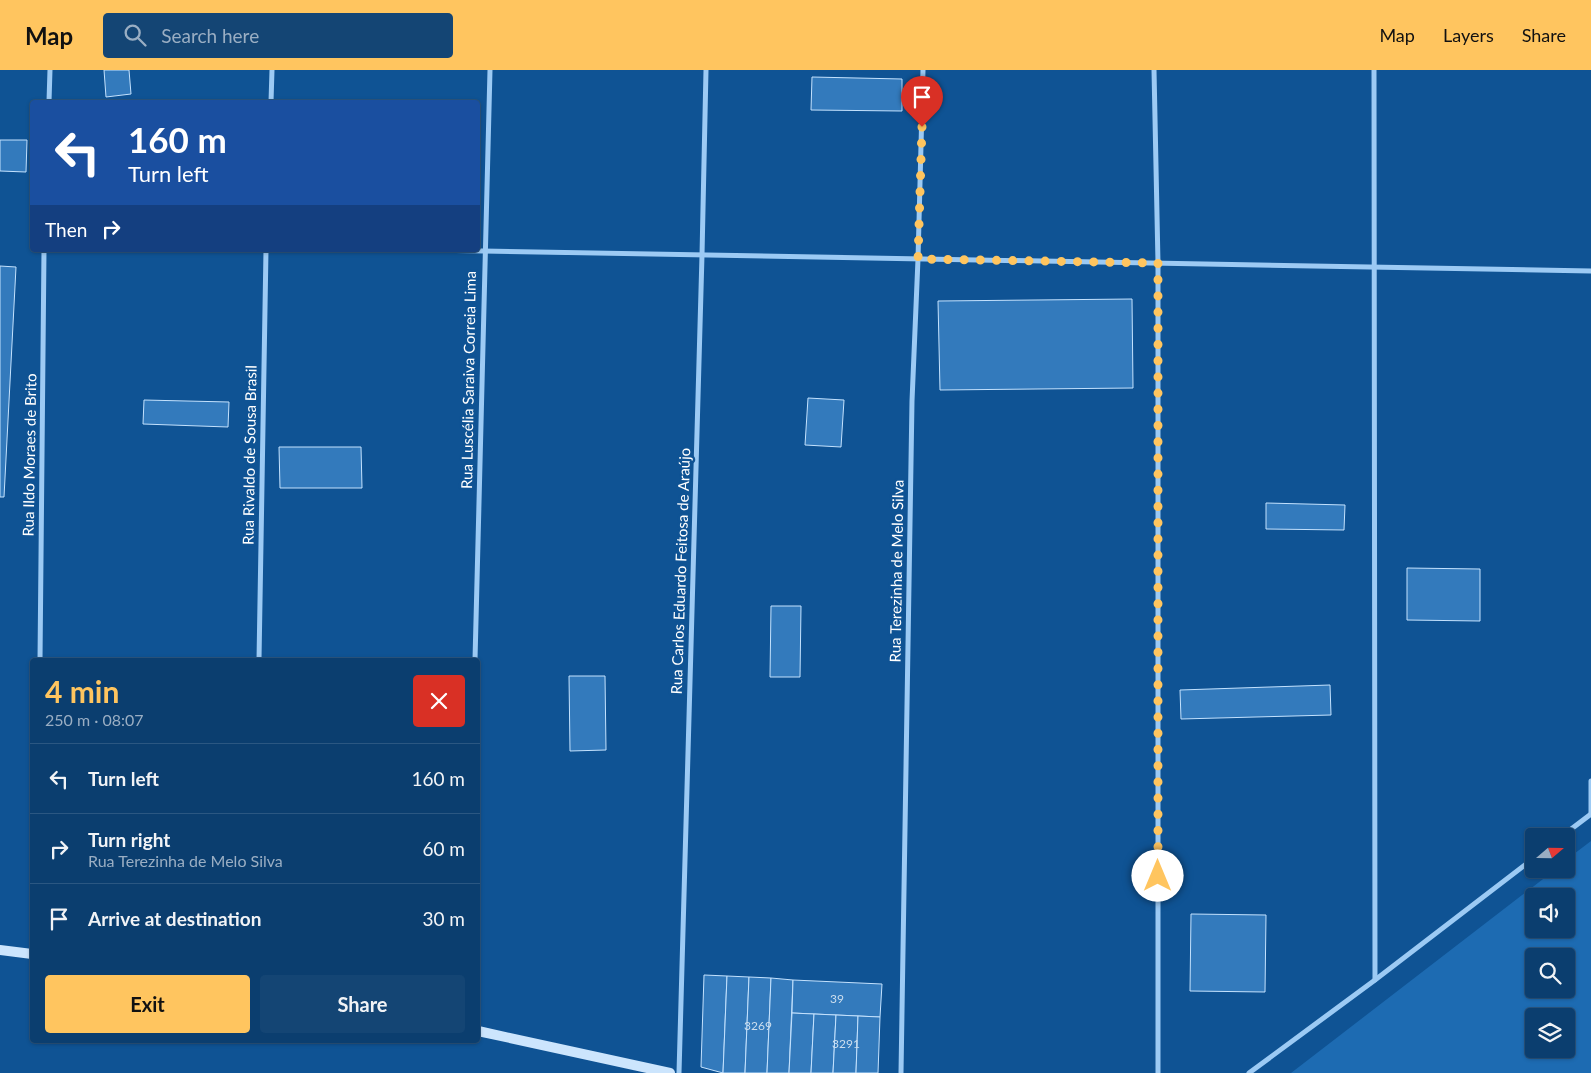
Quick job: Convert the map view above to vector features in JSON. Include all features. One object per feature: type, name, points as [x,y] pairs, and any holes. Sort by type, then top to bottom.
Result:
[{"type":"street","points":[[49,100],[50,70]]},
{"type":"street","points":[[271,100],[272,70]]},
{"type":"street","name":"Rua Luscélia Saraiva Correia Lima","points":[[475,658],[490,70]]},
{"type":"street","name":"Rua Carlos Eduardo Feitosa de Araújo","points":[[679,1073],[706,70]]},
{"type":"street","name":"Rua Terezinha de Melo Silva","points":[[901,1073],[912,401],[923,70]]},
{"type":"street","points":[[1154,70],[1158,263],[1158,1073]]},
{"type":"street","points":[[1374,70],[1375,980]]},
{"type":"street","points":[[480,251],[1591,271]]},
{"type":"street","name":"Rua Ildo Moraes de Brito","points":[[40,658],[44,252]]},
{"type":"street","name":"Rua Rivaldo de Sousa Brasil","points":[[259,658],[266,252]]},
{"type":"street","points":[[1573,828],[1591,814],[1591,781]]},
{"type":"street","points":[[1249,1073],[1375,980],[1525,865]]},
{"type":"street","points":[[0,950],[30,954]]},
{"type":"street","points":[[480,1031],[670,1073]]},
{"type":"shaded area","points":[[1591,841],[1591,1073],[1291,1073],[1525,893],[1525,938],[1575,938],[1575,888],[1531,888],[1544,878],[1575,878],[1575,853]]},
{"type":"building","points":[[104,70],[129,70],[131,94],[106,97]]},
{"type":"building","points":[[812,77],[902,79],[902,111],[811,110]]},
{"type":"building","points":[[0,140],[27,140],[26,172],[0,171]]},
{"type":"building","points":[[0,266],[16,267],[4,497],[0,497]]},
{"type":"building","points":[[1132,299],[1133,388],[940,390],[938,301]]},
{"type":"building","points":[[808,398],[844,400],[841,447],[805,445]]},
{"type":"building","points":[[144,400],[229,402],[228,427],[143,424]]},
{"type":"building","points":[[279,447],[361,447],[362,488],[280,488]]},
{"type":"building","points":[[1266,503],[1345,505],[1344,530],[1266,529]]},
{"type":"building","points":[[1407,568],[1480,569],[1480,621],[1407,620]]},
{"type":"building","points":[[771,606],[801,606],[800,677],[770,677]]},
{"type":"building","points":[[569,676],[605,676],[606,750],[570,751]]},
{"type":"building","points":[[1330,685],[1331,715],[1181,719],[1180,690]]},
{"type":"building","points":[[1191,914],[1266,915],[1265,992],[1190,991]]},
{"type":"building","points":[[704,975],[727,976],[723,1073],[701,1067]]},
{"type":"building","points":[[727,976],[749,977],[745,1073],[723,1073]]},
{"type":"building","points":[[749,977],[771,978],[767,1073],[745,1073]]},
{"type":"building","points":[[771,978],[793,980],[789,1073],[767,1073]]},
{"type":"building","points":[[793,980],[882,984],[880,1017],[792,1013]]},
{"type":"building","points":[[792,1013],[814,1014],[811,1073],[789,1073]]},
{"type":"building","points":[[814,1014],[836,1015],[833,1073],[811,1073]]},
{"type":"building","points":[[836,1015],[858,1016],[856,1073],[833,1073]]},
{"type":"building","points":[[858,1016],[880,1017],[878,1073],[856,1073]]},
{"type":"route","points":[[922,127],[918,259],[1158,263],[1158,876]]}]
